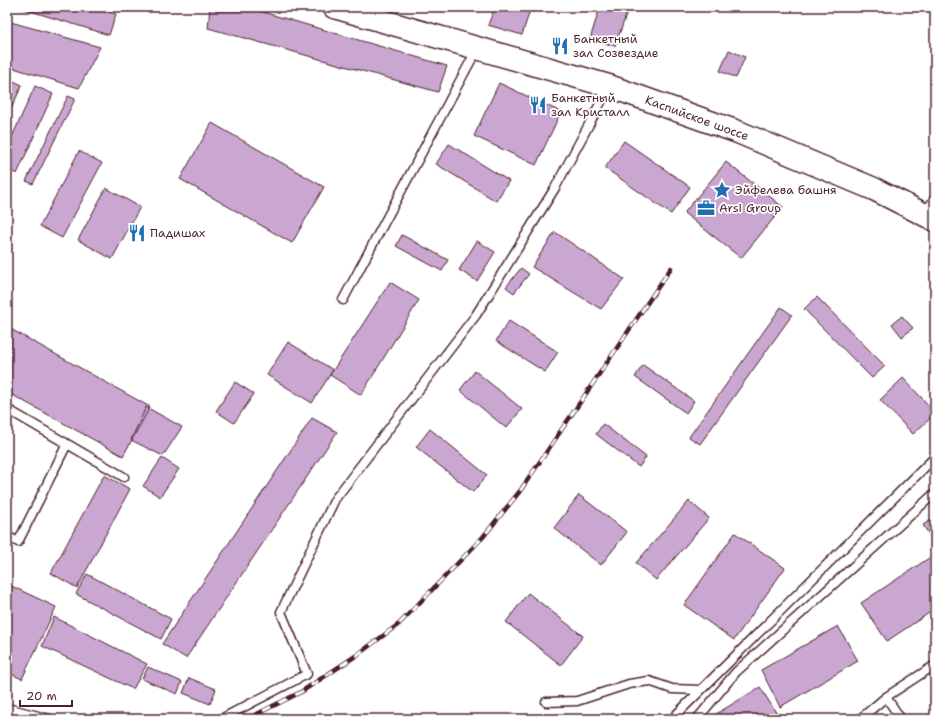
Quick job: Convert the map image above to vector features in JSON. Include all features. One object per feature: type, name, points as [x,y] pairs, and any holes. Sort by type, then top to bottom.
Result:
[{"type":"main road","name":"Каспийское шоссе","points":[[334,7],[609,86],[738,132],[874,189],[931,211]]},
{"type":"lane","points":[[343,300],[478,48]]},
{"type":"lane","points":[[221,719],[307,674],[281,612],[336,499],[476,315],[556,188],[609,86]]},
{"type":"lane","points":[[7,409],[124,477]]},
{"type":"lane","points":[[7,536],[18,542],[67,444]]},
{"type":"lane","points":[[672,719],[935,457]]},
{"type":"lane","points":[[697,719],[736,672],[935,493]]},
{"type":"lane","points":[[860,719],[886,697],[935,665]]},
{"type":"lane","points":[[546,702],[577,701],[629,684],[649,681],[672,689],[702,690]]},
{"type":"lane","points":[[886,697],[901,719]]},
{"type":"lane","points":[[7,708],[50,719]]},
{"type":"building","points":[[17,7],[93,7],[116,14],[109,35]]},
{"type":"building","points":[[210,7],[246,7],[447,66],[438,92],[208,28]]},
{"type":"building","points":[[495,7],[531,7],[522,35],[488,25]]},
{"type":"building","points":[[600,7],[629,7],[615,46],[590,39]]},
{"type":"building","points":[[7,21],[100,47],[79,88],[7,66]]},
{"type":"building","points":[[729,50],[745,57],[736,78],[720,71]]},
{"type":"building","points":[[7,78],[22,85],[7,118]]},
{"type":"building","points":[[499,83],[561,112],[536,165],[474,136]]},
{"type":"building","points":[[35,86],[53,94],[17,174],[7,169],[7,148]]},
{"type":"building","points":[[68,96],[75,99],[33,184],[26,181]]},
{"type":"building","points":[[212,123],[324,187],[292,243],[180,179]]},
{"type":"building","points":[[624,141],[690,187],[671,214],[605,168]]},
{"type":"building","points":[[449,144],[509,181],[496,201],[436,164]]},
{"type":"building","points":[[79,151],[102,163],[62,238],[40,226]]},
{"type":"building","points":[[726,162],[783,207],[741,258],[684,213]]},
{"type":"building","points":[[106,188],[140,207],[112,259],[78,240]]},
{"type":"building","points":[[555,232],[624,279],[601,309],[532,267]]},
{"type":"building","points":[[402,235],[448,260],[442,271],[396,246]]},
{"type":"building","points":[[477,241],[495,252],[477,281],[459,270]]},
{"type":"building","points":[[521,268],[529,274],[514,293],[506,287]]},
{"type":"building","points":[[390,282],[419,300],[361,395],[330,375]]},
{"type":"building","points":[[817,297],[885,366],[872,378],[804,309]]},
{"type":"building","points":[[781,307],[792,315],[700,444],[689,437]]},
{"type":"building","points":[[902,316],[913,328],[902,337],[892,324]]},
{"type":"building","points":[[509,321],[558,352],[545,372],[496,341]]},
{"type":"building","points":[[7,327],[150,407],[123,456],[7,392]]},
{"type":"building","points":[[288,342],[333,370],[312,403],[267,375]]},
{"type":"building","points":[[643,365],[694,401],[686,413],[635,377]]},
{"type":"building","points":[[475,371],[522,409],[506,428],[460,390]]},
{"type":"building","points":[[903,378],[935,412],[935,414],[913,434],[880,400]]},
{"type":"building","points":[[235,382],[254,394],[234,423],[216,411]]},
{"type":"building","points":[[146,407],[182,427],[163,456],[131,440]]},
{"type":"building","points":[[312,418],[337,432],[186,658],[162,644]]},
{"type":"building","points":[[7,419],[12,422],[7,432]]},
{"type":"building","points":[[603,424],[646,457],[639,467],[596,434]]},
{"type":"building","points":[[430,429],[487,475],[473,492],[416,447]]},
{"type":"building","points":[[162,458],[179,469],[160,497],[143,486]]},
{"type":"building","points":[[104,475],[130,489],[77,588],[51,573]]},
{"type":"building","points":[[579,495],[627,532],[601,565],[554,528]]},
{"type":"building","points":[[689,501],[709,518],[656,580],[636,563]]},
{"type":"building","points":[[935,518],[935,544],[923,525]]},
{"type":"building","points":[[735,533],[785,568],[734,640],[684,605]]},
{"type":"building","points":[[929,558],[935,566],[935,609],[887,641],[861,603]]},
{"type":"building","points":[[87,574],[171,619],[161,639],[76,594]]},
{"type":"building","points":[[7,584],[56,607],[22,679],[7,672]]},
{"type":"building","points":[[528,593],[583,636],[561,665],[506,622]]},
{"type":"building","points":[[54,617],[147,664],[133,689],[42,646]]},
{"type":"building","points":[[838,626],[858,661],[780,707],[761,670]]},
{"type":"building","points":[[148,667],[182,682],[177,694],[142,679]]},
{"type":"building","points":[[189,678],[216,689],[210,704],[183,693]]},
{"type":"building","points":[[760,687],[780,719],[708,719]]},
{"type":"railway","points":[[247,719],[301,692],[357,655],[399,624],[483,537],[520,491],[671,268]]},
{"type":"railway","points":[[7,716],[18,719]]},
{"type":"place","name":"Банкетный зал Созвездие","points":[[560,46]]},
{"type":"place","name":"Банкетный зал Кристалл","points":[[538,105]]},
{"type":"place","name":"Эйфелева башня","points":[[722,190]]},
{"type":"place","name":"Arsi Group","points":[[706,208]]},
{"type":"place","name":"Падишах","points":[[137,233]]}]
